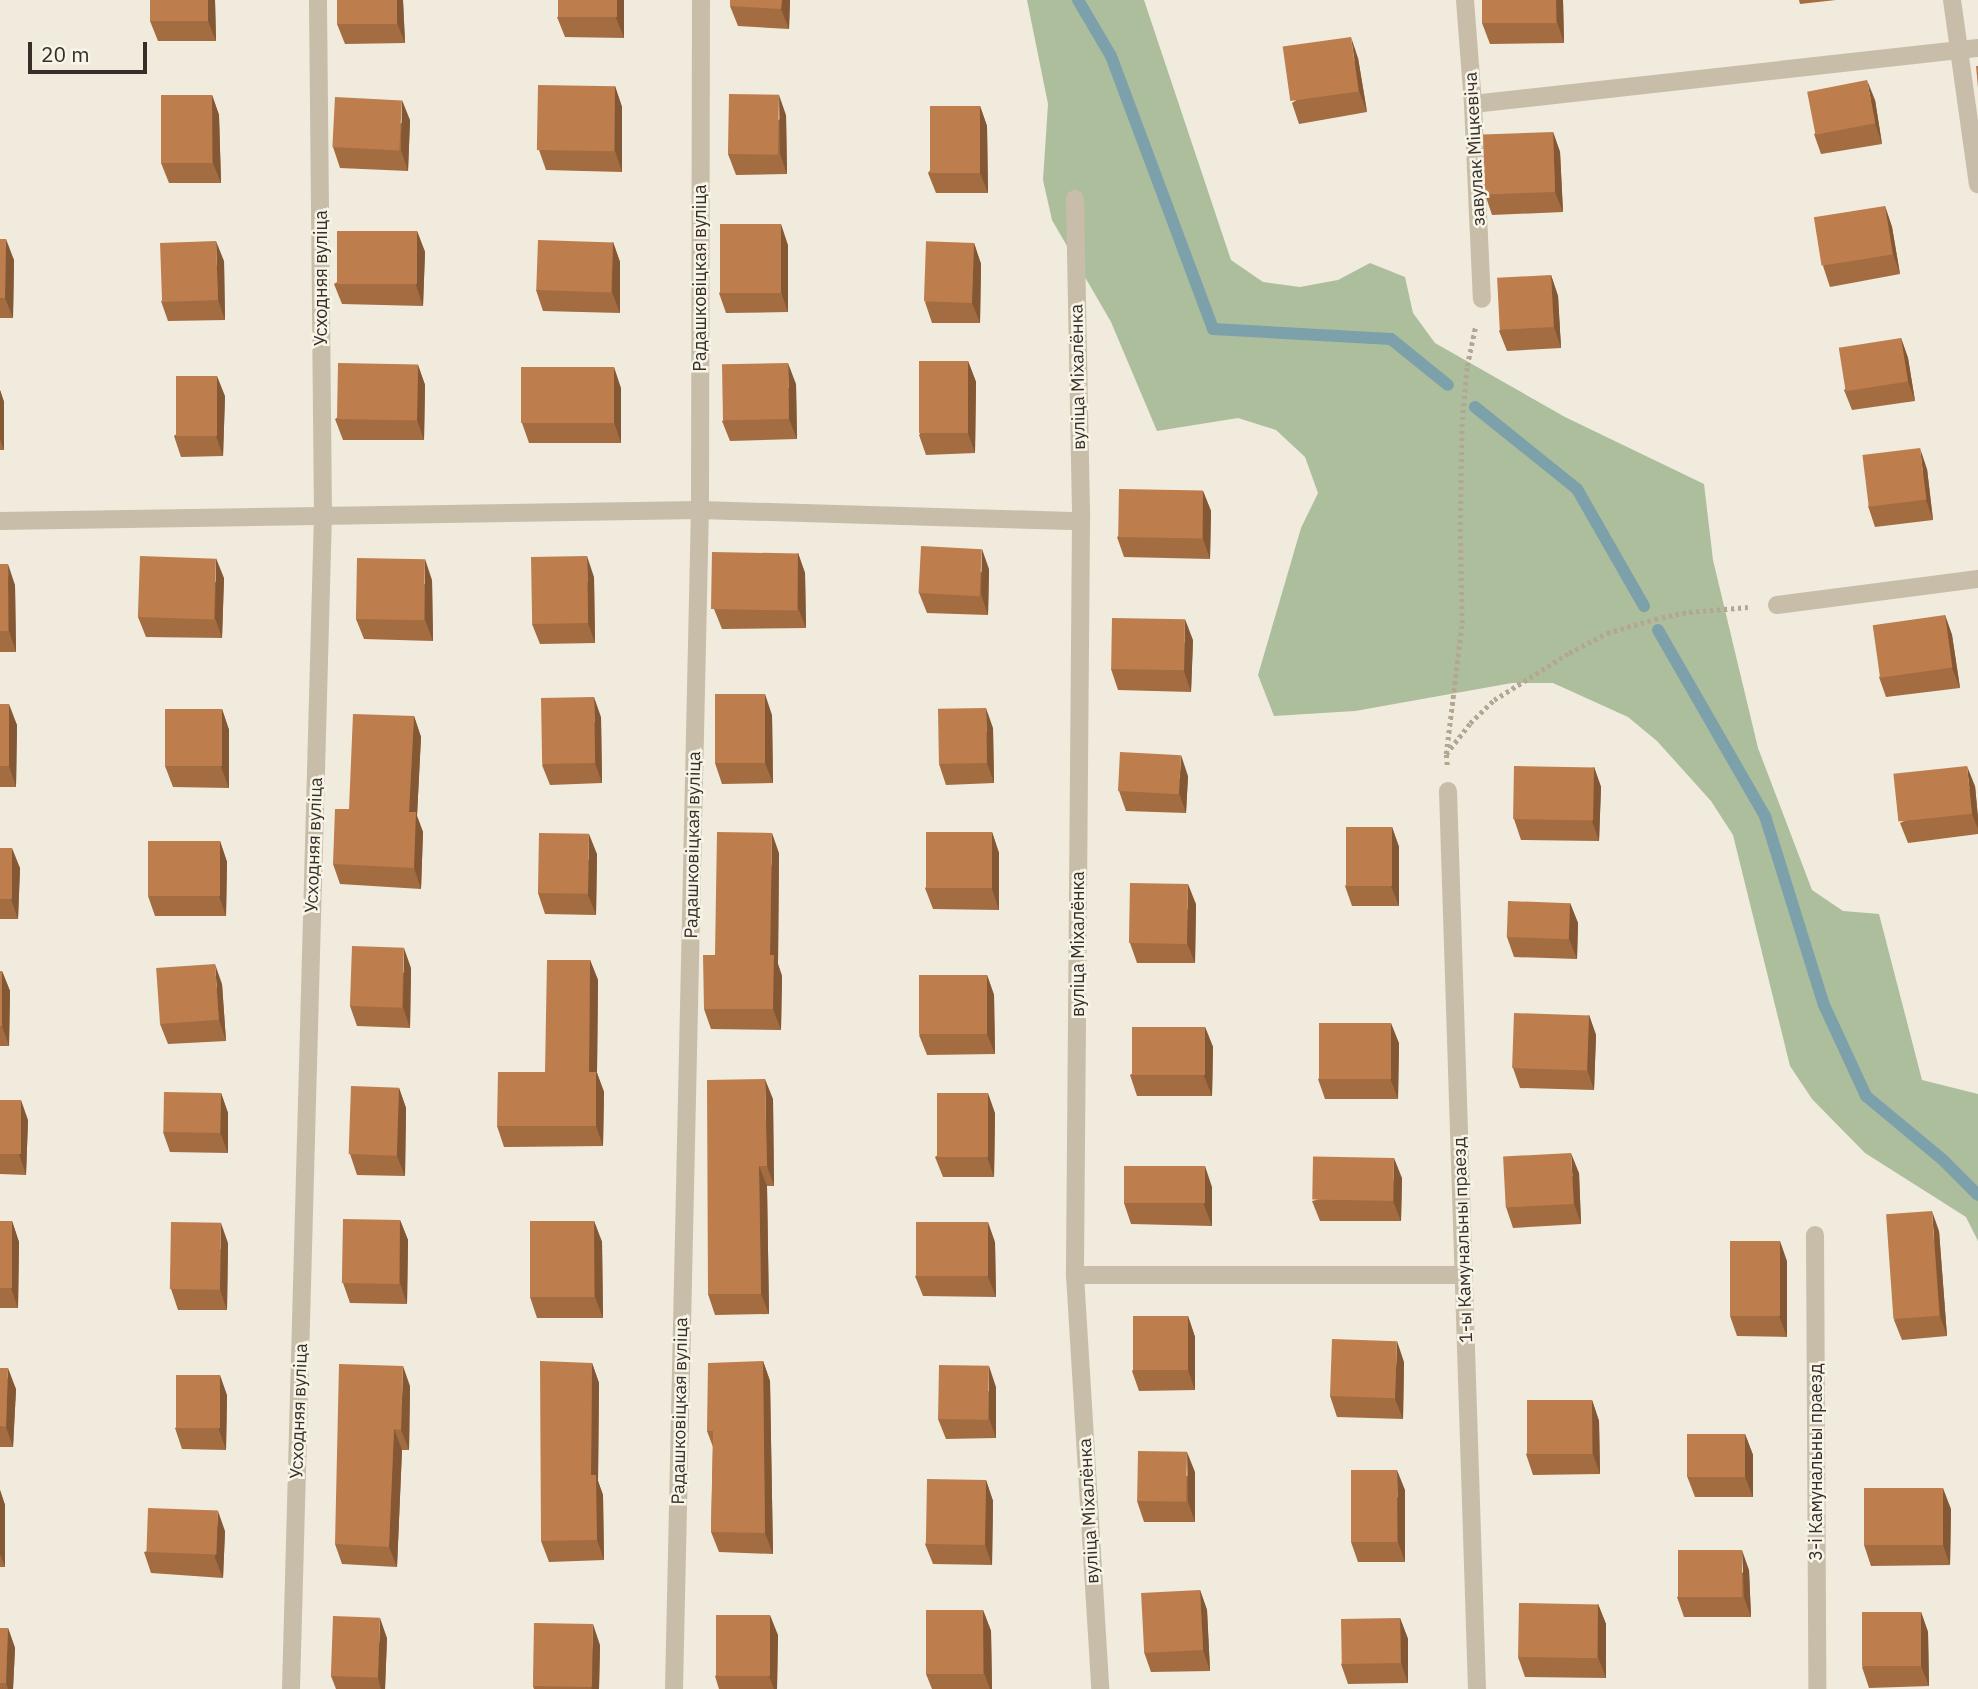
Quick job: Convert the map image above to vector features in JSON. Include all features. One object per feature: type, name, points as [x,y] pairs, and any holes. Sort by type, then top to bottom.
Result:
[{"type":"street","name":"Усходняя вуліца","points":[[291,1689],[323,516],[318,0]]},
{"type":"street","name":"Радашковіцкая вуліца","points":[[674,1689],[700,510],[701,0]]},
{"type":"street","name":"завулак Міцкевіча","points":[[1465,0],[1474,104],[1482,299]]},
{"type":"street","points":[[1952,0],[1978,184]]},
{"type":"street","points":[[1474,104],[1978,48]]},
{"type":"street","name":"вуліца Міхалёнка","points":[[1075,199],[1082,521],[1075,1275],[1100,1689]]},
{"type":"street","points":[[0,521],[700,510],[1082,521]]},
{"type":"street","points":[[1777,604],[1978,579]]},
{"type":"street","name":"1-ы Камунальны праезд","points":[[1448,791],[1477,1689]]},
{"type":"street","name":"3-і Камунальны праезд","points":[[1815,1235],[1817,1689]]},
{"type":"street","points":[[1075,1275],[1464,1275]]},
{"type":"path","points":[[1448,791],[1446,754],[1462,623],[1462,420],[1467,366],[1482,299]]},
{"type":"path","points":[[1446,754],[1469,723],[1494,699],[1606,633],[1689,612],[1777,604]]},
{"type":"green space","points":[[1027,0],[1144,0],[1231,260],[1263,282],[1300,287],[1338,280],[1370,263],[1405,277],[1413,313],[1435,343],[1565,417],[1704,484],[1713,560],[1758,748],[1812,890],[1843,911],[1879,914],[1922,1080],[1978,1094],[1978,1241],[1966,1217],[1865,1153],[1812,1099],[1790,1066],[1733,835],[1711,801],[1657,741],[1628,717],[1553,683],[1512,683],[1355,711],[1274,716],[1258,675],[1301,528],[1318,493],[1305,457],[1276,430],[1238,418],[1157,431],[1111,322],[1052,220],[1043,180],[1048,104]]},
{"type":"building","points":[[150,0],[208,0],[208,21],[150,21]]},
{"type":"building","points":[[337,0],[397,0],[397,24],[337,24]]},
{"type":"building","points":[[558,0],[617,0],[617,17],[558,17]]},
{"type":"building","points":[[730,0],[782,0],[781,9],[730,6]]},
{"type":"building","points":[[1482,0],[1556,0],[1556,23],[1482,23]]},
{"type":"building","points":[[1351,37],[1359,91],[1290,101],[1283,47]]},
{"type":"building","points":[[1867,80],[1875,123],[1816,135],[1807,92]]},
{"type":"building","points":[[538,85],[615,86],[614,151],[537,150]]},
{"type":"building","points":[[729,94],[779,95],[778,155],[728,154]]},
{"type":"building","points":[[161,95],[212,95],[212,163],[161,163]]},
{"type":"building","points":[[335,97],[402,101],[399,150],[332,147]]},
{"type":"building","points":[[930,106],[980,106],[980,173],[930,173]]},
{"type":"building","points":[[1553,132],[1555,192],[1485,194],[1483,134]]},
{"type":"building","points":[[1885,206],[1893,254],[1822,266],[1814,217]]},
{"type":"building","points":[[720,224],[781,224],[781,293],[720,293]]},
{"type":"building","points":[[337,231],[417,231],[417,284],[337,284]]},
{"type":"building","points":[[0,239],[6,239],[5,298],[0,298]]},
{"type":"building","points":[[538,240],[613,243],[611,293],[536,290]]},
{"type":"building","points":[[216,241],[218,300],[162,302],[160,243]]},
{"type":"building","points":[[926,241],[974,243],[972,303],[924,301]]},
{"type":"building","points":[[1551,275],[1554,327],[1500,330],[1497,278]]},
{"type":"building","points":[[1901,338],[1908,381],[1846,391],[1839,348]]},
{"type":"building","points":[[919,361],[968,361],[968,433],[919,433]]},
{"type":"building","points":[[338,363],[418,364],[417,420],[337,419]]},
{"type":"building","points":[[788,363],[789,419],[723,420],[722,364]]},
{"type":"building","points":[[521,367],[614,367],[614,423],[521,423]]},
{"type":"building","points":[[176,376],[217,376],[217,436],[176,436]]},
{"type":"building","points":[[1920,448],[1926,500],[1869,507],[1862,455]]},
{"type":"building","points":[[1119,489],[1203,490],[1202,538],[1118,537]]},
{"type":"building","points":[[921,546],[982,549],[979,596],[919,593]]},
{"type":"building","points":[[712,552],[798,554],[797,610],[711,609]]},
{"type":"building","points":[[140,556],[216,559],[214,620],[138,617]]},
{"type":"building","points":[[587,556],[588,623],[532,624],[531,557]]},
{"type":"building","points":[[357,558],[425,559],[424,620],[356,619]]},
{"type":"building","points":[[0,564],[8,564],[8,631],[0,631]]},
{"type":"building","points":[[1945,615],[1952,667],[1880,678],[1873,625]]},
{"type":"building","points":[[1112,618],[1185,619],[1184,670],[1111,669]]},
{"type":"building","points":[[715,694],[765,694],[765,763],[715,763]]},
{"type":"building","points":[[594,697],[595,763],[542,764],[541,698]]},
{"type":"building","points":[[0,704],[9,704],[9,766],[0,766]]},
{"type":"building","points":[[986,708],[987,763],[939,764],[938,709]]},
{"type":"building","points":[[165,709],[222,709],[222,766],[165,766]]},
{"type":"building","points":[[353,714],[414,716],[409,812],[416,812],[414,868],[333,864],[335,809],[349,809]]},
{"type":"building","points":[[1120,752],[1181,755],[1179,794],[1118,791]]},
{"type":"building","points":[[1514,766],[1594,767],[1593,820],[1513,819]]},
{"type":"building","points":[[1967,766],[1972,814],[1898,821],[1893,774]]},
{"type":"building","points":[[1346,827],[1392,827],[1392,886],[1346,886]]},
{"type":"building","points":[[717,832],[772,833],[770,955],[774,955],[773,1009],[704,1009],[703,955],[715,955]]},
{"type":"building","points":[[926,832],[992,832],[992,888],[926,888]]},
{"type":"building","points":[[539,833],[589,834],[588,894],[538,893]]},
{"type":"building","points":[[148,841],[220,841],[220,896],[148,896]]},
{"type":"building","points":[[0,848],[12,848],[12,899],[0,899]]},
{"type":"building","points":[[1130,883],[1188,884],[1187,944],[1129,943]]},
{"type":"building","points":[[1508,901],[1570,903],[1569,939],[1507,937]]},
{"type":"building","points":[[352,946],[404,948],[402,1008],[350,1006]]},
{"type":"building","points":[[547,960],[590,960],[589,1072],[596,1072],[596,1126],[497,1126],[498,1072],[545,1072]]},
{"type":"building","points":[[215,964],[219,1020],[160,1024],[156,968]]},
{"type":"building","points":[[0,971],[2,971],[0,1026]]},
{"type":"building","points":[[919,975],[987,975],[987,1034],[919,1034]]},
{"type":"building","points":[[1514,1013],[1589,1016],[1587,1071],[1512,1068]]},
{"type":"building","points":[[1319,1023],[1391,1023],[1391,1079],[1319,1079]]},
{"type":"building","points":[[1132,1027],[1205,1027],[1205,1075],[1132,1075]]},
{"type":"building","points":[[765,1079],[767,1166],[759,1166],[761,1294],[708,1294],[707,1080]]},
{"type":"building","points":[[351,1086],[399,1088],[397,1156],[349,1154]]},
{"type":"building","points":[[164,1092],[221,1093],[220,1133],[163,1132]]},
{"type":"building","points":[[937,1093],[988,1093],[988,1157],[937,1157]]},
{"type":"building","points":[[0,1100],[21,1100],[21,1154],[0,1154]]},
{"type":"building","points":[[1571,1153],[1574,1204],[1506,1207],[1503,1157]]},
{"type":"building","points":[[1313,1157],[1394,1158],[1393,1201],[1312,1200]]},
{"type":"building","points":[[1124,1166],[1205,1166],[1205,1203],[1124,1203]]},
{"type":"building","points":[[1932,1211],[1939,1316],[1893,1319],[1886,1214]]},
{"type":"building","points":[[343,1219],[400,1220],[399,1284],[342,1283]]},
{"type":"building","points":[[0,1221],[12,1221],[12,1288],[0,1288]]},
{"type":"building","points":[[530,1221],[594,1221],[594,1297],[530,1297]]},
{"type":"building","points":[[171,1222],[221,1223],[220,1290],[170,1289]]},
{"type":"building","points":[[916,1222],[988,1222],[988,1276],[916,1276]]},
{"type":"building","points":[[1730,1241],[1780,1241],[1780,1316],[1730,1316]]},
{"type":"building","points":[[1133,1316],[1188,1316],[1188,1370],[1133,1370]]},
{"type":"building","points":[[1332,1339],[1397,1341],[1395,1398],[1330,1396]]},
{"type":"building","points":[[540,1361],[592,1363],[591,1475],[596,1475],[597,1540],[541,1541]]},
{"type":"building","points":[[763,1361],[765,1533],[711,1532],[713,1431],[707,1431],[708,1363]]},
{"type":"building","points":[[339,1364],[403,1366],[401,1430],[394,1429],[389,1547],[335,1544]]},
{"type":"building","points":[[939,1365],[989,1366],[988,1420],[938,1419]]},
{"type":"building","points":[[0,1368],[8,1368],[6,1427],[0,1426]]},
{"type":"building","points":[[176,1375],[220,1375],[220,1428],[176,1428]]},
{"type":"building","points":[[1527,1400],[1592,1400],[1592,1454],[1527,1454]]},
{"type":"building","points":[[1687,1434],[1745,1434],[1745,1477],[1687,1477]]},
{"type":"building","points":[[1138,1451],[1187,1452],[1186,1502],[1137,1501]]},
{"type":"building","points":[[1351,1470],[1397,1470],[1397,1542],[1351,1542]]},
{"type":"building","points":[[927,1479],[986,1480],[985,1545],[926,1544]]},
{"type":"building","points":[[1864,1488],[1943,1488],[1943,1545],[1864,1545]]},
{"type":"building","points":[[148,1508],[218,1510],[216,1554],[146,1552]]},
{"type":"building","points":[[1678,1550],[1742,1550],[1742,1597],[1678,1597]]},
{"type":"building","points":[[1200,1590],[1203,1650],[1144,1653],[1141,1593]]},
{"type":"building","points":[[1519,1603],[1598,1604],[1597,1658],[1518,1657]]},
{"type":"building","points":[[926,1610],[983,1610],[983,1674],[926,1674]]},
{"type":"building","points":[[1862,1612],[1921,1612],[1921,1666],[1862,1666]]},
{"type":"building","points":[[716,1615],[770,1615],[770,1676],[716,1676]]},
{"type":"building","points":[[333,1616],[380,1618],[378,1678],[331,1676]]},
{"type":"building","points":[[1400,1618],[1401,1663],[1342,1664],[1341,1619]]},
{"type":"building","points":[[534,1623],[593,1624],[592,1687],[533,1686]]},
{"type":"building","points":[[0,1628],[8,1628],[6,1683],[0,1683]]},
{"type":"waterway","points":[[1078,0],[1111,56],[1213,329],[1391,339],[1448,385]]},
{"type":"waterway","points":[[1475,407],[1577,489],[1644,606]]},
{"type":"waterway","points":[[1658,630],[1765,816],[1824,1005],[1866,1096],[1943,1160],[1978,1195]]}]
